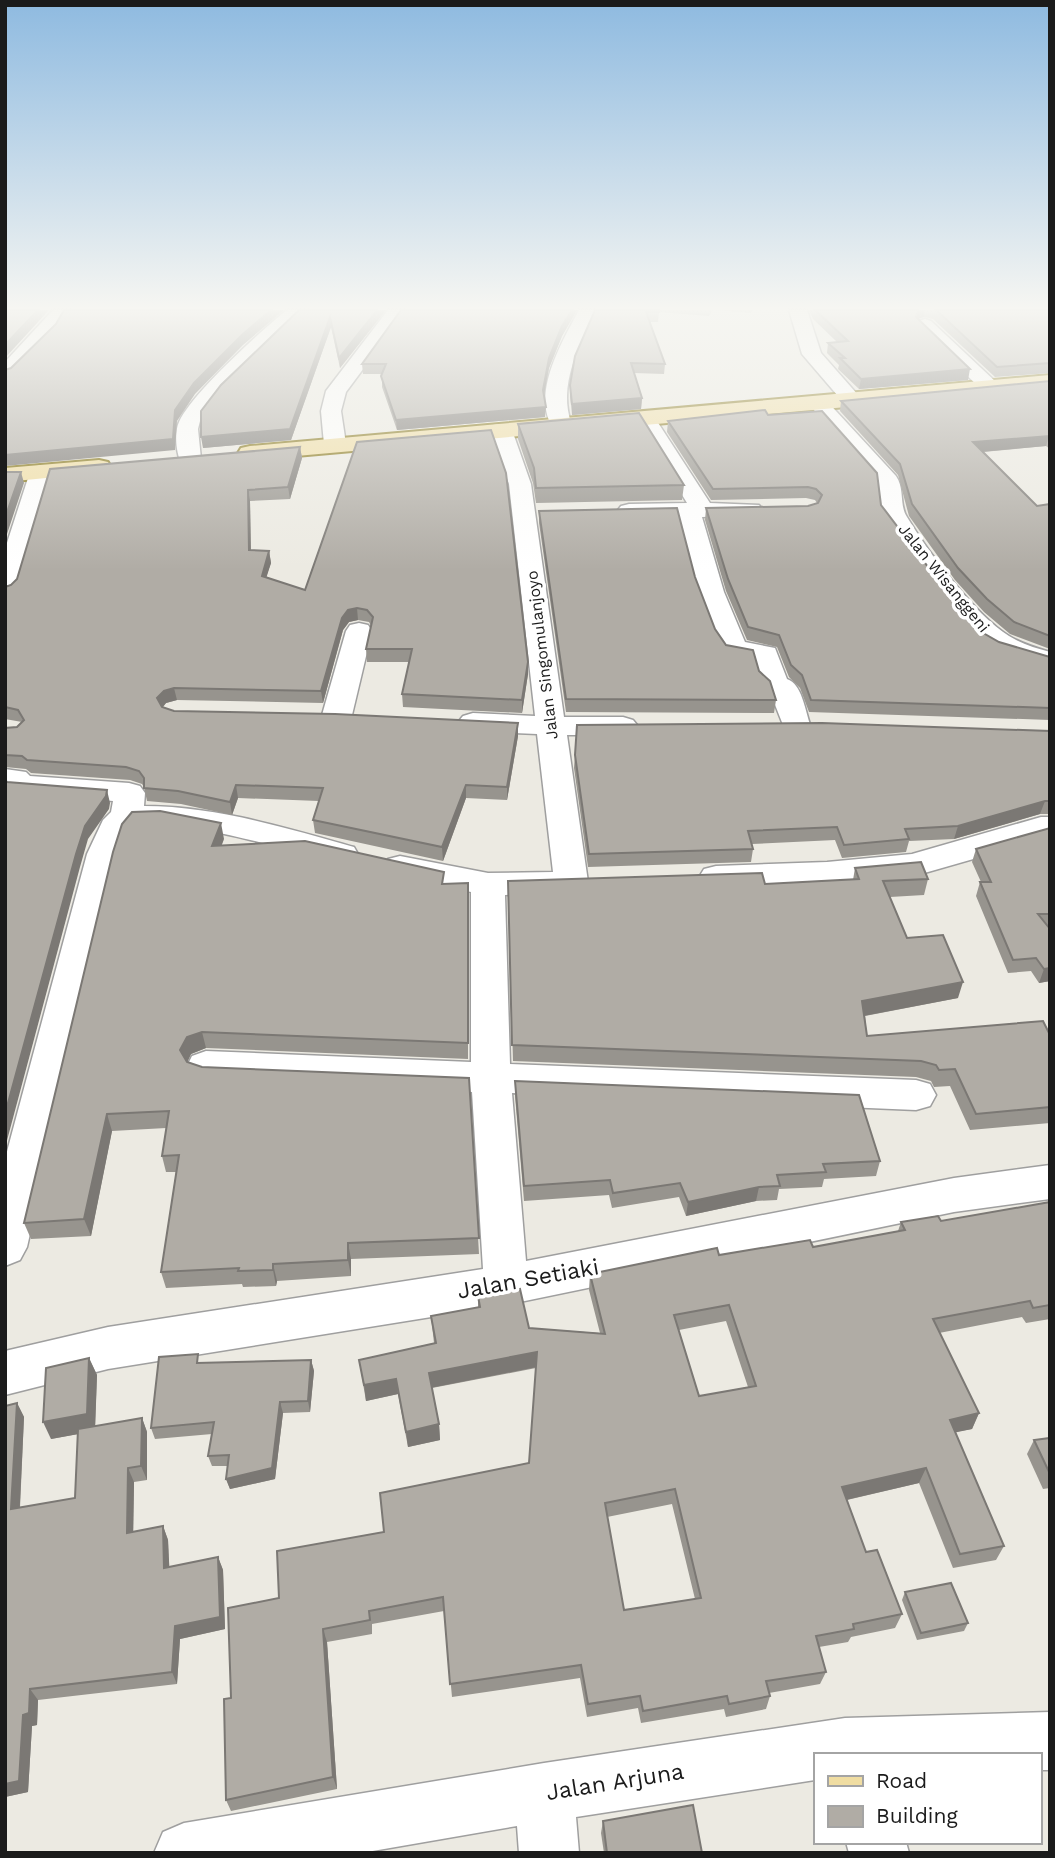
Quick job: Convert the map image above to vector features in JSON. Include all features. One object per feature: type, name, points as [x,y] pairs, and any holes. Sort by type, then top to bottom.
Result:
[{"type":"main road","points":[[163,461],[878,397]]},
{"type":"main road","points":[[5,475],[122,465]]},
{"type":"street","points":[[190,459],[187,429],[190,420],[209,397]]},
{"type":"street","points":[[335,397],[331,411],[335,444]]},
{"type":"street","points":[[558,397],[555,415],[561,425]]},
{"type":"street","name":"Jalan Wisanggeni","points":[[817,402],[888,481],[892,491],[890,506],[893,514],[968,612],[991,636],[1005,645],[1050,660]]},
{"type":"street","points":[[646,419],[696,510],[711,592],[733,646],[740,650],[765,654],[774,684],[783,687],[794,724]]},
{"type":"street","name":"Jalan Singomulanjoyo","points":[[488,884],[585,882],[550,726],[520,484],[501,430]]},
{"type":"street","points":[[5,590],[41,472]]},
{"type":"street","points":[[604,511],[773,510]]},
{"type":"street","points":[[524,513],[550,513]]},
{"type":"street","points":[[337,715],[359,631]]},
{"type":"street","points":[[444,721],[550,726],[645,726]]},
{"type":"street","points":[[5,778],[15,779],[22,785],[132,801],[156,813],[488,884],[491,1076],[506,1285]]},
{"type":"street","points":[[5,1247],[103,854],[118,822],[132,801]]},
{"type":"street","points":[[679,878],[827,873],[914,865],[1041,827],[1050,827]]},
{"type":"street","points":[[206,1066],[916,1095]]},
{"type":"street","name":"Jalan Setiaki","points":[[5,1373],[108,1348],[506,1285],[954,1195],[1050,1182]]},
{"type":"street","name":"Jalan Arjuna","points":[[846,1751],[1050,1741]]},
{"type":"street","name":"Jalan Arjuna","points":[[184,1853],[544,1792],[814,1755]]},
{"type":"street","points":[[544,1792],[549,1853]]},
{"type":"building","points":[[5,397],[184,397],[175,410],[173,439],[5,455]]},
{"type":"building","points":[[212,397],[302,397],[290,429],[201,437],[201,411]]},
{"type":"building","points":[[388,397],[544,397],[546,407],[396,420]]},
{"type":"building","points":[[571,397],[642,398],[572,404]]},
{"type":"building","points":[[886,397],[1050,397],[1050,436],[973,442],[1037,506],[1050,504],[1050,636],[1014,622],[987,599],[958,568],[912,504],[900,464],[841,401]]},
{"type":"building","points":[[765,410],[768,415],[822,411],[877,473],[881,505],[960,609],[985,634],[999,642],[1050,657],[1050,708],[811,700],[802,675],[791,665],[779,635],[748,627],[728,579],[706,508],[808,506],[818,503],[822,495],[816,489],[808,487],[713,489],[668,421]]},
{"type":"building","points":[[639,413],[684,485],[536,488],[534,468],[518,424]]},
{"type":"building","points":[[491,430],[506,473],[528,662],[522,700],[402,694],[412,649],[366,649],[373,617],[367,610],[357,608],[348,610],[342,618],[321,691],[174,688],[164,691],[157,698],[162,707],[174,711],[335,714],[518,723],[507,787],[466,785],[442,847],[313,820],[323,788],[236,785],[230,802],[178,791],[144,788],[144,778],[139,771],[126,767],[27,760],[22,756],[5,755],[5,728],[17,727],[24,720],[18,710],[5,707],[5,587],[17,579],[50,469],[300,447],[288,487],[248,490],[249,550],[269,551],[262,576],[305,590],[357,442]]},
{"type":"building","points":[[5,472],[21,472],[5,518]]},
{"type":"building","points":[[677,508],[695,577],[715,629],[726,645],[753,650],[759,671],[770,681],[776,700],[566,699],[539,511]]},
{"type":"building","points":[[822,723],[1050,731],[1050,801],[958,826],[905,829],[909,839],[844,845],[837,827],[748,831],[753,849],[589,854],[575,755],[577,725]]},
{"type":"building","points":[[5,780],[107,790],[106,796],[85,826],[76,854],[5,1114]]},
{"type":"building","points":[[160,811],[221,823],[212,846],[305,841],[444,872],[442,884],[468,883],[468,1043],[202,1032],[187,1037],[180,1050],[187,1062],[202,1067],[469,1078],[479,1238],[348,1243],[348,1260],[273,1264],[273,1270],[238,1271],[239,1268],[161,1272],[179,1155],[162,1156],[169,1111],[107,1114],[84,1219],[24,1223],[122,824],[132,812]]},
{"type":"building","points":[[1050,828],[1050,914],[1038,914],[1050,929],[1050,968],[1044,969],[1036,958],[1013,960],[980,882],[991,882],[976,849]]},
{"type":"building","points":[[921,862],[928,879],[883,881],[907,938],[943,935],[963,982],[862,1001],[867,1036],[1043,1021],[1050,1035],[1050,1107],[976,1114],[955,1069],[939,1070],[936,1065],[921,1061],[512,1045],[508,881],[762,873],[765,884],[859,879],[855,868]]},
{"type":"building","points":[[515,1081],[859,1095],[880,1161],[823,1164],[826,1172],[777,1175],[780,1186],[759,1187],[688,1202],[680,1183],[613,1193],[610,1180],[524,1186]]},
{"type":"building","points":[[1050,1202],[1050,1305],[1033,1308],[1030,1301],[933,1319],[979,1413],[950,1420],[1004,1546],[960,1554],[926,1468],[842,1487],[866,1552],[877,1550],[902,1614],[853,1624],[854,1629],[816,1636],[826,1672],[766,1681],[770,1696],[729,1704],[727,1696],[643,1711],[640,1696],[588,1704],[581,1665],[450,1684],[443,1597],[369,1611],[370,1620],[323,1629],[333,1777],[226,1800],[224,1699],[231,1698],[228,1608],[279,1598],[277,1551],[384,1532],[380,1493],[529,1463],[537,1352],[429,1373],[439,1424],[406,1432],[396,1379],[364,1385],[359,1360],[436,1343],[431,1316],[480,1307],[478,1296],[520,1289],[529,1328],[605,1334],[590,1274],[717,1248],[719,1255],[810,1240],[813,1247],[905,1230],[901,1222],[938,1216],[941,1221]],"holes":[[[729,1305],[756,1386],[699,1396],[674,1315]],[[675,1489],[701,1598],[624,1610],[605,1503]]]},
{"type":"building","points":[[198,1354],[197,1363],[311,1360],[308,1401],[280,1402],[272,1468],[226,1479],[229,1455],[208,1456],[214,1422],[151,1428],[159,1357]]},
{"type":"building","points":[[89,1358],[87,1414],[43,1422],[46,1368]]},
{"type":"building","points":[[17,1403],[11,1509],[75,1498],[78,1429],[142,1418],[141,1466],[128,1468],[127,1533],[163,1526],[164,1568],[218,1557],[220,1617],[175,1626],[172,1672],[30,1689],[29,1713],[23,1715],[19,1781],[5,1784],[5,1406]]},
{"type":"building","points":[[1050,1438],[1050,1474],[1034,1440]]},
{"type":"building","points":[[951,1583],[968,1623],[921,1633],[905,1592]]},
{"type":"building","points":[[693,1805],[702,1853],[607,1853],[603,1821]]}]
